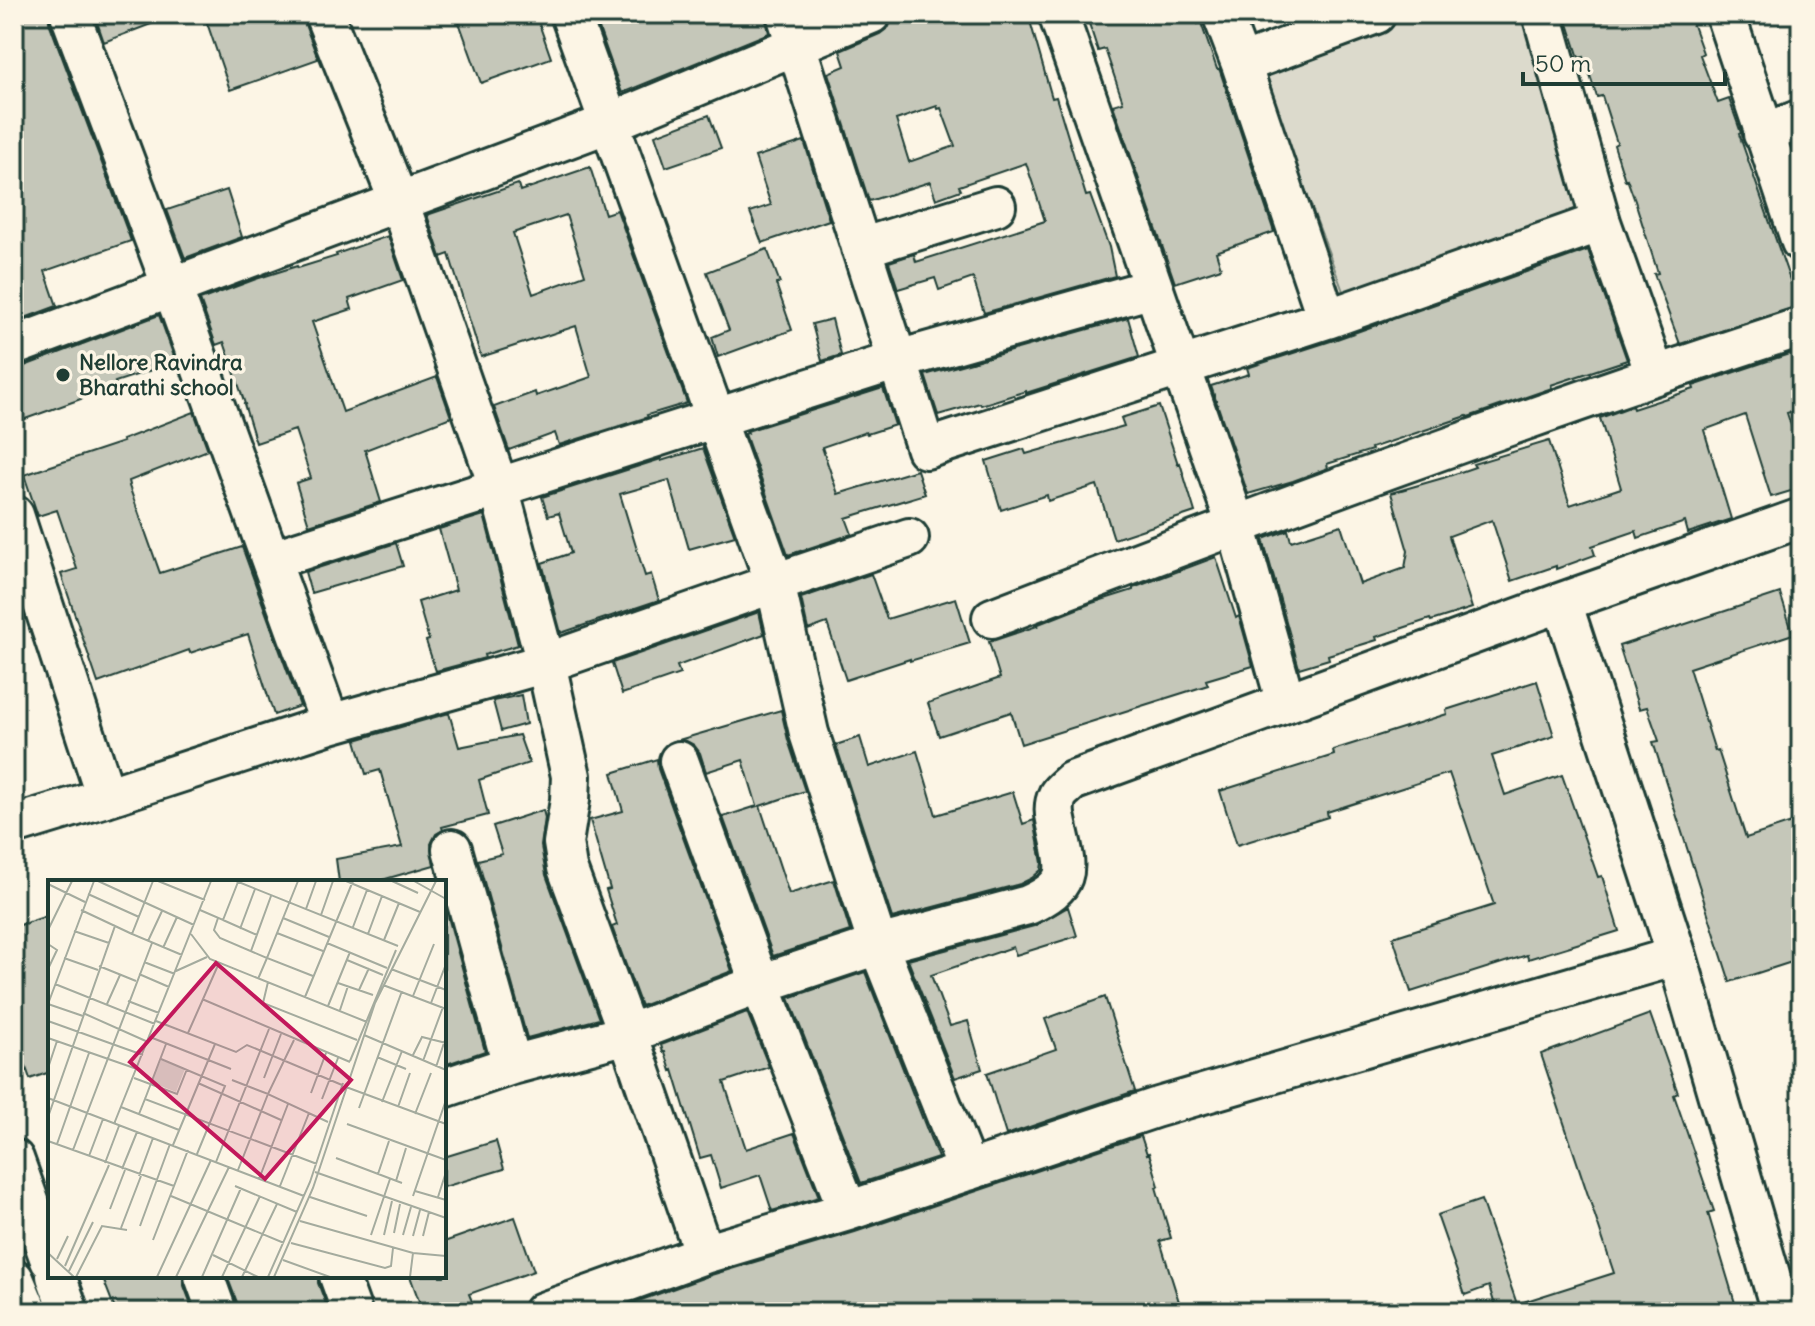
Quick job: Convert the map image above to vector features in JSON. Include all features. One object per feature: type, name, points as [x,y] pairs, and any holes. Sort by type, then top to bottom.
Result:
[{"type":"street","points":[[70,14],[330,724]]},
{"type":"street","points":[[324,14],[399,202],[499,488],[546,663],[571,776],[563,843],[567,868],[704,1254]]},
{"type":"street","points":[[570,14],[775,583],[809,733],[878,945],[968,1171]]},
{"type":"street","points":[[14,346],[609,123],[791,30],[871,14]]},
{"type":"street","points":[[1058,14],[1236,525],[1286,703]]},
{"type":"street","points":[[1222,14],[1327,319]]},
{"type":"street","points":[[1241,64],[1376,14]]},
{"type":"street","points":[[1542,14],[1601,222],[1655,374]]},
{"type":"street","points":[[1725,14],[1801,242]]},
{"type":"street","points":[[791,30],[926,449],[1327,319],[1601,222]]},
{"type":"street","points":[[1763,134],[1801,119]]},
{"type":"street","points":[[861,248],[996,206]]},
{"type":"street","points":[[271,560],[898,360],[1153,288]]},
{"type":"street","points":[[992,618],[1236,525],[1655,374],[1801,327]]},
{"type":"street","points":[[14,515],[106,797]]},
{"type":"street","points":[[446,1087],[512,1065],[628,1034],[760,984],[878,945],[1028,905],[1050,895],[1062,882],[1065,864],[1054,809],[1058,794],[1072,781],[1801,518]]},
{"type":"street","points":[[14,825],[330,724],[546,663],[909,538]]},
{"type":"street","points":[[1562,602],[1677,956],[1781,1312]]},
{"type":"street","points":[[679,761],[760,984],[848,1211]]},
{"type":"street","points":[[452,849],[512,1065]]},
{"type":"street","points":[[543,1312],[704,1254],[848,1211],[1155,1108],[1677,956]]},
{"type":"street","points":[[14,1159],[46,1236]]},
{"type":"street","points":[[57,1278],[69,1312]]},
{"type":"street","points":[[205,1278],[217,1312]]},
{"type":"street","points":[[340,1278],[352,1312]]},
{"type":"street","points":[[14,1279],[28,1312]]},
{"type":"shaded area","points":[[1418,14],[1529,14],[1588,219],[1347,302],[1261,71]]},
{"type":"building","points":[[14,14],[49,14],[49,22],[131,241],[45,271],[57,306],[14,322]]},
{"type":"building","points":[[110,14],[172,16],[104,42],[96,19]]},
{"type":"building","points":[[204,14],[302,14],[318,59],[230,90]]},
{"type":"building","points":[[456,14],[517,14],[518,25],[537,18],[551,58],[481,83]]},
{"type":"building","points":[[623,14],[765,14],[769,33],[622,93],[597,23]]},
{"type":"building","points":[[893,14],[964,14],[967,21],[990,14],[1028,14],[1052,98],[1056,97],[1086,196],[1090,195],[1109,247],[1115,276],[984,313],[973,278],[939,290],[935,278],[898,289],[889,262],[914,254],[916,262],[1045,221],[1026,163],[959,186],[961,190],[936,199],[930,182],[869,201],[828,73],[845,66],[840,51],[889,27]],"holes":[[[937,106],[941,108],[955,146],[909,162],[896,120]]]},
{"type":"building","points":[[1086,14],[1194,14],[1198,24],[1201,23],[1220,71],[1274,232],[1216,252],[1221,268],[1175,283],[1113,105],[1123,102],[1105,49],[1098,51]]},
{"type":"building","points":[[1565,14],[1689,14],[1718,103],[1729,99],[1799,306],[1680,344],[1654,274],[1658,273],[1635,201],[1625,180],[1602,96],[1597,97],[1584,57],[1579,58]]},
{"type":"building","points":[[709,115],[721,148],[666,167],[655,135]]},
{"type":"building","points":[[804,141],[829,220],[762,243],[750,212],[771,205],[755,157]]},
{"type":"building","points":[[590,167],[605,214],[617,210],[687,403],[559,445],[555,433],[509,450],[494,407],[591,377],[576,326],[481,357],[449,254],[441,257],[427,215],[518,184],[520,191]],"holes":[[[566,215],[585,275],[533,294],[513,233]]]},
{"type":"building","points":[[227,190],[242,237],[185,258],[167,210]]},
{"type":"building","points":[[388,236],[403,280],[349,299],[352,309],[312,322],[343,412],[437,377],[451,417],[365,450],[381,502],[309,525],[296,483],[311,478],[295,430],[256,443],[224,342],[216,345],[200,300],[256,279],[337,256]]},
{"type":"building","points":[[767,249],[792,330],[718,357],[712,337],[729,330],[707,272]]},
{"type":"building","points":[[1588,250],[1627,360],[1371,448],[1327,464],[1328,468],[1293,481],[1248,494],[1211,386],[1249,374],[1247,368]]},
{"type":"building","name":"Nellore Ravindra Bharathi school","points":[[159,315],[176,362],[115,382],[117,386],[14,423],[14,367],[22,367]]},
{"type":"building","points":[[1128,318],[1139,357],[1026,393],[938,415],[925,375]]},
{"type":"building","points":[[832,319],[841,355],[822,361],[812,324]]},
{"type":"building","points":[[1801,350],[1801,409],[1787,413],[1801,456],[1801,488],[1771,497],[1745,415],[1704,430],[1731,519],[1688,533],[1685,522],[1638,538],[1636,531],[1592,546],[1595,555],[1512,581],[1492,520],[1449,536],[1472,608],[1376,637],[1377,640],[1328,655],[1329,659],[1299,668],[1263,539],[1288,530],[1291,541],[1341,525],[1360,584],[1405,568],[1408,551],[1391,493],[1549,441],[1570,505],[1621,488],[1600,418],[1694,389],[1693,386]]},
{"type":"building","points":[[883,388],[895,425],[822,447],[838,494],[917,470],[925,494],[846,518],[852,534],[788,555],[745,434]]},
{"type":"building","points":[[1159,406],[1195,512],[1114,539],[1097,485],[1048,501],[1047,495],[1001,510],[986,461],[1024,449],[1026,454],[1124,426],[1121,418]]},
{"type":"building","points":[[194,412],[208,450],[129,481],[129,486],[160,573],[242,547],[300,706],[274,715],[248,634],[190,653],[189,650],[98,683],[61,574],[77,569],[57,510],[38,516],[24,475],[123,442]]},
{"type":"building","points":[[703,448],[735,536],[689,549],[669,480],[620,494],[645,576],[651,574],[659,600],[561,633],[542,563],[571,553],[559,513],[548,516],[542,497]]},
{"type":"building","points":[[484,515],[518,645],[484,655],[485,658],[436,671],[418,602],[456,590],[439,529]]},
{"type":"building","points":[[396,543],[403,566],[311,593],[305,572]]},
{"type":"building","points":[[1216,557],[1236,618],[1239,616],[1253,666],[1206,680],[1208,685],[1021,744],[1011,712],[939,736],[928,703],[1000,678],[989,642]]},
{"type":"building","points":[[871,574],[887,619],[956,598],[970,643],[846,680],[827,623],[808,630],[801,598]]},
{"type":"building","points":[[1780,593],[1793,634],[1689,668],[1746,838],[1801,820],[1801,959],[1730,982],[1653,742],[1659,741],[1647,707],[1639,709],[1619,646]]},
{"type":"building","points":[[759,612],[764,634],[677,666],[680,674],[622,694],[612,663]]},
{"type":"building","points":[[1537,681],[1554,736],[1492,756],[1505,795],[1562,775],[1598,877],[1602,876],[1619,931],[1528,959],[1527,955],[1411,992],[1393,937],[1494,905],[1449,773],[1327,812],[1328,817],[1237,845],[1220,791],[1334,755],[1333,750],[1447,714],[1446,710]]},
{"type":"building","points":[[521,695],[526,724],[501,731],[493,701]]},
{"type":"building","points":[[781,710],[805,791],[760,806],[789,894],[834,880],[850,931],[773,956],[723,817],[757,806],[743,760],[706,772],[700,753],[694,745],[682,739]]},
{"type":"building","points":[[449,713],[459,747],[519,735],[529,763],[479,780],[488,815],[442,827],[443,830],[436,834],[431,844],[434,865],[382,880],[339,880],[336,859],[402,847],[380,770],[366,774],[356,740]]},
{"type":"building","points":[[860,737],[869,767],[917,751],[936,815],[1013,792],[1023,824],[1034,820],[1041,870],[1020,884],[892,918],[836,745]]},
{"type":"building","points":[[657,759],[732,971],[641,1006],[612,927],[617,925],[606,890],[610,889],[590,820],[623,811],[612,773]]},
{"type":"building","points":[[543,810],[545,818],[541,846],[546,875],[599,1019],[527,1038],[478,860],[502,854],[493,826]]},
{"type":"building","points":[[1068,907],[1077,936],[1016,955],[1013,947],[931,975],[950,1026],[968,1021],[982,1069],[955,1078],[908,960],[1034,926]]},
{"type":"building","points":[[446,909],[485,1051],[446,1064]]},
{"type":"building","points":[[48,916],[48,1073],[30,1079],[14,1032],[14,927]]},
{"type":"building","points":[[865,972],[938,1158],[861,1183],[789,998]]},
{"type":"building","points":[[1105,997],[1135,1091],[1006,1135],[987,1073],[1056,1049],[1045,1019]]},
{"type":"building","points":[[747,1012],[769,1067],[724,1082],[746,1149],[794,1133],[819,1197],[772,1211],[760,1175],[721,1188],[711,1155],[700,1158],[673,1070],[661,1045]]},
{"type":"building","points":[[1650,1014],[1714,1211],[1708,1213],[1735,1303],[1705,1312],[1497,1312],[1489,1286],[1465,1295],[1437,1215],[1481,1200],[1517,1304],[1614,1273],[1541,1054]]},
{"type":"building","points":[[1141,1136],[1159,1186],[1156,1187],[1171,1238],[1160,1241],[1180,1305],[1161,1312],[608,1312],[711,1275],[855,1232]]},
{"type":"building","points":[[496,1141],[504,1169],[446,1186],[446,1156]]},
{"type":"building","points":[[515,1217],[534,1271],[469,1294],[474,1306],[458,1312],[423,1312],[411,1278],[446,1278],[446,1241]]},
{"type":"building","points":[[103,1278],[183,1278],[194,1312],[116,1312]]},
{"type":"building","points":[[228,1278],[318,1278],[329,1312],[238,1312]]},
{"type":"place","name":"Nellore Ravindra Bharathi school","points":[[63,375]]}]
